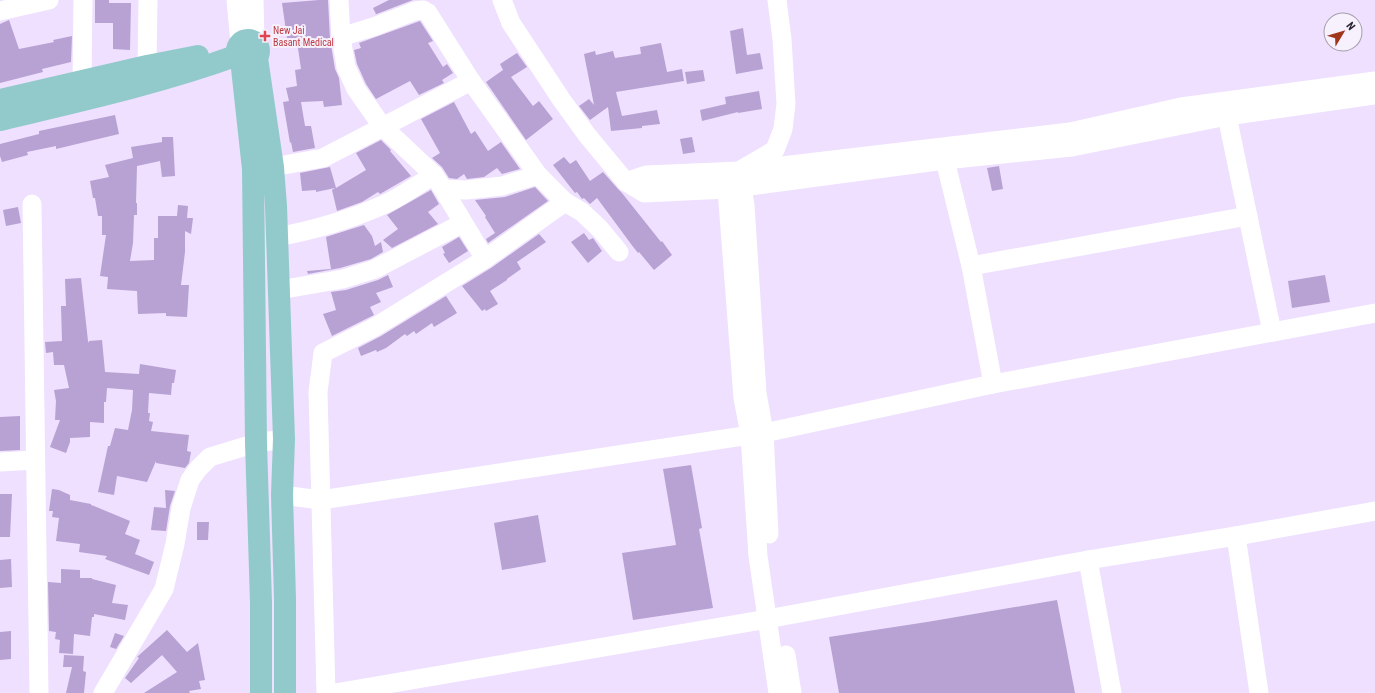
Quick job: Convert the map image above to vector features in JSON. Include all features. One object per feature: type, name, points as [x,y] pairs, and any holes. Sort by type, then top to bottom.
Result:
[{"type":"main road","points":[[0,100],[147,66],[244,51]]},
{"type":"main road","points":[[0,120],[48,109],[196,70],[244,51]]},
{"type":"main road","points":[[244,51],[263,168],[277,237],[284,439],[282,495],[285,599],[285,693]]},
{"type":"main road","points":[[262,693],[256,443],[263,168]]},
{"type":"street","points":[[0,11],[49,0]]},
{"type":"street","points":[[82,81],[83,0]]},
{"type":"street","points":[[147,66],[148,0]]},
{"type":"street","points":[[236,0],[244,51]]},
{"type":"street","points":[[244,51],[254,0]]},
{"type":"street","points":[[339,0],[341,37],[346,67],[356,89],[382,126],[438,182],[485,259]]},
{"type":"street","points":[[502,0],[511,23],[561,99],[588,136],[626,182],[646,175],[736,182],[1072,147],[1227,116],[1375,95]]},
{"type":"street","points":[[736,182],[775,150],[783,130],[785,97],[782,39],[777,0]]},
{"type":"street","points":[[341,37],[376,26],[415,11],[423,10],[428,13],[471,81],[538,175],[565,202],[582,212],[600,229],[619,252]]},
{"type":"street","points":[[263,168],[323,158],[471,81]]},
{"type":"street","points":[[736,182],[1070,132],[1181,107],[1375,81]]},
{"type":"street","points":[[1227,116],[1272,332]]},
{"type":"street","points":[[945,160],[971,266],[993,384]]},
{"type":"street","points":[[277,237],[313,230],[385,205],[438,182],[466,190],[502,186],[538,175]]},
{"type":"street","points":[[736,182],[745,206],[757,393],[757,434],[771,557],[778,693]]},
{"type":"street","points":[[326,693],[318,392],[323,353],[375,327],[485,259],[565,202]]},
{"type":"street","points":[[32,204],[39,693]]},
{"type":"street","points":[[971,266],[1248,216]]},
{"type":"street","points":[[279,290],[343,279],[375,269],[463,223]]},
{"type":"street","points":[[282,495],[322,500],[757,434],[993,384],[1375,313]]},
{"type":"street","points":[[103,693],[164,589],[175,544],[181,508],[190,480],[210,457],[256,443],[284,439]]},
{"type":"street","points":[[0,462],[36,460]]},
{"type":"street","points":[[335,693],[773,618],[1088,560],[1236,536],[1375,511]]},
{"type":"street","points":[[1236,536],[1259,693]]},
{"type":"street","points":[[1088,560],[1112,693]]},
{"type":"street","points":[[773,618],[792,693]]},
{"type":"building","points":[[95,0],[109,0],[109,3],[131,3],[130,50],[113,49],[113,23],[95,23]]},
{"type":"building","points":[[328,0],[330,39],[335,69],[339,78],[342,105],[324,107],[323,101],[301,102],[305,126],[311,126],[315,148],[293,152],[283,102],[289,101],[286,88],[297,86],[295,70],[301,69],[298,48],[290,48],[289,38],[287,38],[282,3]]},
{"type":"building","points":[[389,0],[413,0],[374,15],[376,14],[373,8]]},
{"type":"building","points":[[9,20],[19,49],[54,42],[53,40],[72,36],[71,62],[42,69],[43,72],[0,83],[0,24]]},
{"type":"building","points":[[420,21],[433,41],[428,43],[443,67],[447,64],[453,73],[442,80],[444,83],[419,95],[410,81],[376,99],[366,84],[357,64],[354,50],[361,48],[359,43]]},
{"type":"building","points":[[743,28],[747,55],[760,53],[763,69],[736,74],[730,31]]},
{"type":"building","points":[[661,43],[667,72],[682,69],[684,81],[616,92],[622,116],[657,110],[660,124],[642,126],[642,128],[611,131],[608,107],[590,120],[579,106],[589,99],[594,105],[584,54],[595,51],[596,55],[613,51],[615,58],[641,54],[640,47]]},
{"type":"building","points":[[517,53],[527,67],[511,77],[533,106],[539,101],[553,119],[526,140],[486,82],[503,70],[500,64]]},
{"type":"building","points":[[703,70],[705,81],[687,84],[685,72]]},
{"type":"building","points":[[759,91],[762,109],[738,112],[702,121],[700,110],[726,104],[725,97]]},
{"type":"building","points":[[454,102],[471,134],[475,131],[488,151],[501,142],[520,169],[502,174],[497,168],[484,177],[467,179],[464,174],[457,179],[449,178],[442,167],[432,158],[440,153],[421,119]]},
{"type":"building","points":[[115,115],[119,134],[56,149],[56,146],[27,152],[28,155],[2,162],[0,156],[0,144],[39,134],[39,131]]},
{"type":"building","points":[[162,137],[173,137],[175,176],[162,177],[160,161],[137,166],[137,215],[134,215],[133,243],[130,261],[154,260],[154,238],[158,238],[158,216],[177,216],[178,205],[188,206],[187,218],[193,218],[191,234],[185,231],[185,252],[181,285],[189,285],[187,317],[166,316],[166,313],[138,314],[137,291],[107,289],[108,277],[100,276],[106,235],[102,235],[102,216],[98,216],[90,181],[109,177],[105,165],[133,158],[131,147],[162,142]]},
{"type":"building","points":[[692,137],[695,152],[683,154],[680,139]]},
{"type":"building","points":[[381,140],[391,150],[390,151],[411,176],[380,194],[378,192],[362,202],[337,211],[332,190],[335,188],[316,192],[316,190],[302,191],[300,173],[330,167],[336,188],[366,170],[356,153]]},
{"type":"building","points":[[564,157],[570,164],[576,160],[590,181],[603,172],[622,193],[661,242],[662,241],[672,255],[654,270],[639,252],[638,253],[597,198],[590,204],[584,198],[582,199],[577,192],[575,193],[553,165]]},
{"type":"building","points":[[999,166],[1003,189],[992,191],[987,168]]},
{"type":"building","points":[[535,187],[548,201],[488,243],[486,239],[495,233],[475,200],[505,197]]},
{"type":"building","points":[[431,190],[439,204],[428,212],[438,224],[392,248],[383,240],[398,229],[387,215]]},
{"type":"building","points":[[18,207],[21,223],[6,226],[3,210]]},
{"type":"building","points":[[364,225],[372,236],[375,246],[381,242],[383,252],[371,259],[340,268],[308,274],[307,271],[331,269],[326,237]]},
{"type":"building","points":[[584,233],[589,240],[593,238],[602,251],[588,263],[571,242]]},
{"type":"building","points":[[539,234],[546,242],[517,262],[521,269],[490,291],[498,304],[486,311],[485,309],[482,311],[462,286],[491,268]]},
{"type":"building","points":[[459,237],[468,251],[449,263],[443,254],[445,253],[442,247]]},
{"type":"building","points":[[388,275],[393,287],[376,293],[381,302],[370,307],[374,315],[332,336],[323,314],[336,310],[331,292],[346,290],[378,280]]},
{"type":"building","points":[[1325,275],[1330,302],[1292,308],[1288,281]]},
{"type":"building","points":[[81,278],[88,341],[89,343],[89,341],[102,340],[105,372],[139,374],[140,364],[176,370],[174,383],[172,383],[171,395],[149,393],[149,421],[153,422],[151,431],[189,435],[187,451],[191,452],[189,463],[185,468],[156,463],[156,461],[147,482],[117,476],[114,495],[98,492],[108,446],[110,446],[115,428],[128,430],[132,410],[133,390],[107,388],[106,402],[104,402],[104,423],[90,422],[90,437],[70,438],[66,453],[50,447],[60,420],[55,420],[56,401],[54,390],[69,388],[64,365],[54,365],[53,352],[46,353],[45,342],[62,341],[61,306],[66,306],[65,279]]},
{"type":"building","points":[[446,296],[457,313],[434,327],[432,323],[416,334],[414,331],[407,336],[405,334],[386,348],[361,356],[358,348],[381,336]]},
{"type":"building","points":[[20,416],[20,450],[0,451],[0,417]]},
{"type":"building","points":[[691,465],[702,528],[699,529],[713,608],[633,620],[622,553],[676,545],[663,469]]},
{"type":"building","points":[[52,489],[59,490],[70,495],[70,500],[91,504],[130,521],[125,534],[140,540],[135,554],[154,562],[149,575],[105,559],[107,556],[79,552],[80,544],[56,541],[59,518],[52,517],[53,511],[49,511]]},
{"type":"building","points":[[165,490],[175,491],[170,506],[166,531],[151,530],[154,507],[166,508]]},
{"type":"building","points":[[0,494],[12,494],[10,537],[0,537]]},
{"type":"building","points":[[538,515],[546,562],[502,570],[494,523]]},
{"type":"building","points":[[197,522],[209,522],[208,540],[197,540]]},
{"type":"building","points":[[11,559],[12,587],[0,588],[0,560]]},
{"type":"building","points":[[61,569],[80,570],[80,578],[92,578],[116,585],[112,603],[128,605],[125,620],[94,614],[94,617],[92,617],[90,636],[74,634],[73,654],[59,653],[60,640],[55,639],[56,632],[49,631],[48,582],[61,583]]},
{"type":"building","points":[[1057,600],[1075,693],[839,693],[829,637]]},
{"type":"building","points":[[167,630],[187,652],[198,643],[205,680],[199,681],[201,689],[189,691],[190,693],[144,693],[177,672],[162,655],[131,683],[125,678],[139,658],[137,657]]},
{"type":"building","points":[[11,631],[11,659],[0,660],[0,632]]},
{"type":"building","points":[[115,633],[124,636],[116,649],[110,647]]},
{"type":"building","points":[[64,655],[84,656],[83,671],[86,672],[84,693],[66,693],[72,667],[63,667]]},
{"type":"place","name":"New Jai Basant Medical","points":[[265,36]]}]
